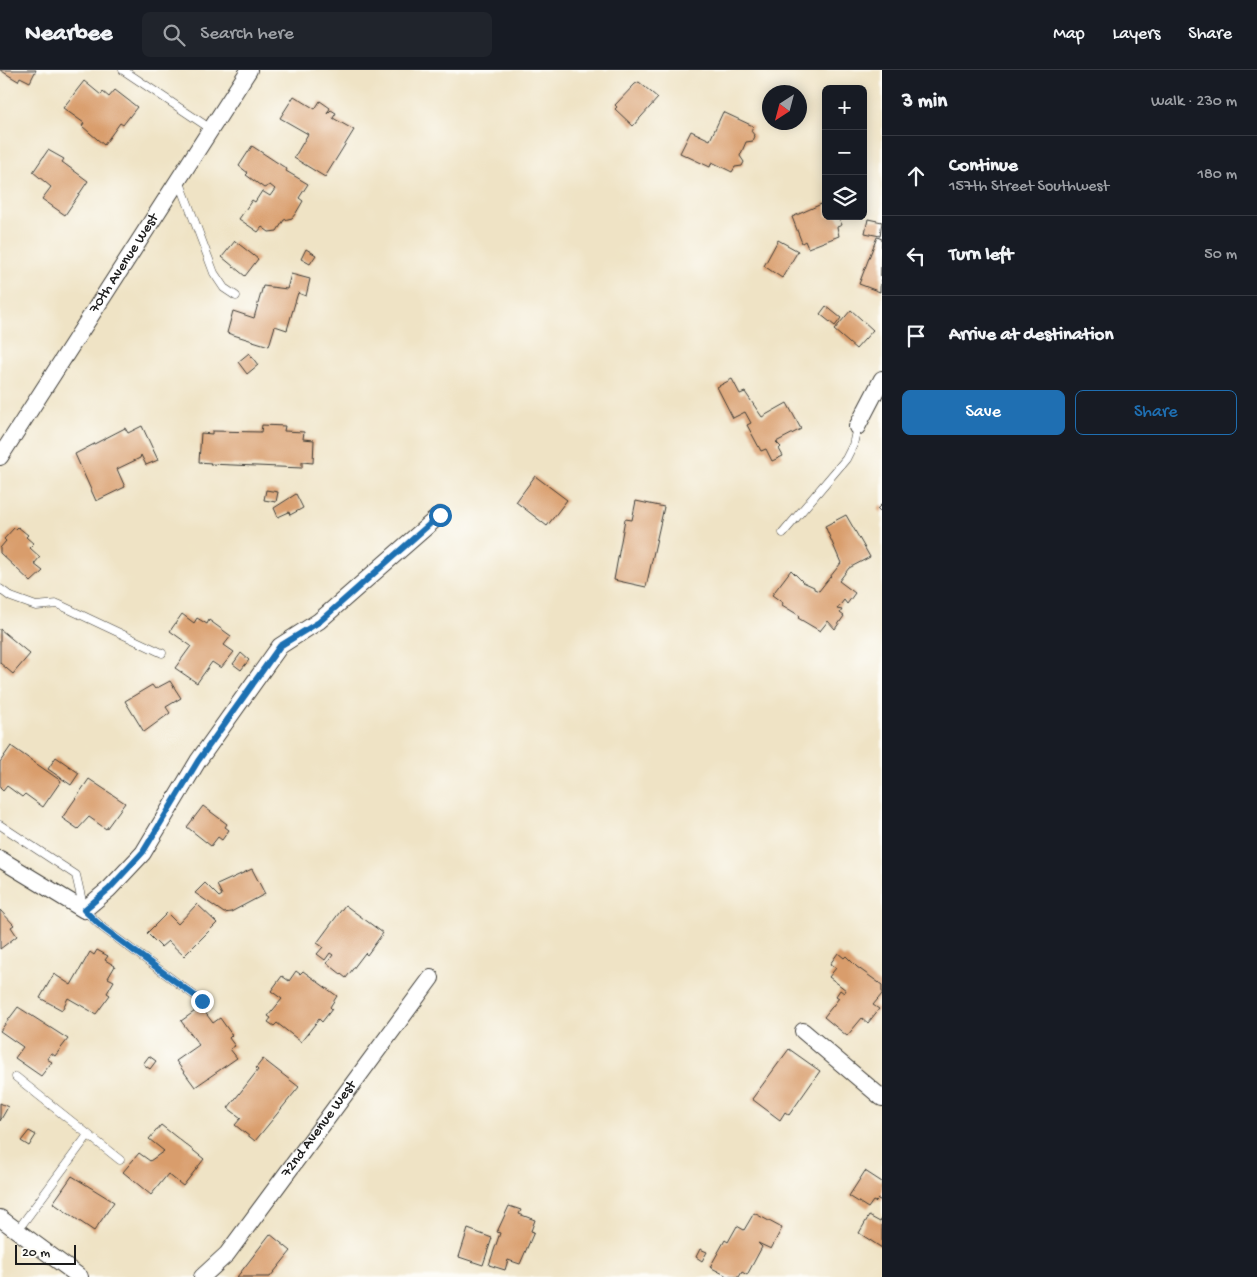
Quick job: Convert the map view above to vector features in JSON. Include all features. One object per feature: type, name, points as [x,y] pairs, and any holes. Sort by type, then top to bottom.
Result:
[{"type":"street","name":"70th Avenue West","points":[[0,457],[249,70]]},
{"type":"street","points":[[857,426],[882,380]]},
{"type":"street","points":[[0,860],[84,910],[109,889],[143,852],[198,761],[280,646],[319,622],[440,515]]},
{"type":"street","name":"72nd Avenue West","points":[[202,1277],[227,1254],[431,978]]},
{"type":"street","points":[[803,1031],[882,1098]]},
{"type":"street","points":[[0,1218],[80,1277]]},
{"type":"lane","points":[[123,70],[212,129]]},
{"type":"lane","points":[[179,180],[214,273],[224,288],[236,296]]},
{"type":"lane","points":[[783,533],[846,459],[853,445],[857,426]]},
{"type":"lane","points":[[0,589],[11,597],[36,606],[58,604],[162,652]]},
{"type":"lane","points":[[0,825],[76,875],[84,910],[103,928],[202,1001]]},
{"type":"lane","points":[[16,1077],[120,1160]]},
{"type":"lane","points":[[17,1231],[88,1135]]},
{"type":"building","points":[[0,70],[36,70],[30,82],[20,77],[18,81]]},
{"type":"building","points":[[84,81],[101,95],[103,92],[109,97],[115,90],[137,107],[123,125],[120,123],[104,145],[82,126],[84,123],[63,108]]},
{"type":"building","points":[[639,82],[658,98],[633,126],[615,109],[617,107],[615,105]]},
{"type":"building","points":[[294,96],[315,109],[320,101],[330,108],[327,114],[331,110],[336,113],[333,118],[354,130],[325,177],[294,158],[308,134],[280,118]]},
{"type":"building","points":[[723,112],[753,126],[751,131],[755,136],[753,141],[746,142],[740,156],[744,162],[742,166],[735,167],[732,172],[712,162],[710,167],[680,153],[691,131],[710,140]]},
{"type":"building","points":[[252,146],[287,169],[286,171],[308,184],[299,198],[303,201],[296,213],[292,218],[284,220],[277,231],[269,232],[262,227],[258,232],[239,219],[252,200],[255,202],[262,191],[270,196],[275,189],[270,185],[264,188],[246,175],[248,173],[239,166]]},
{"type":"building","points":[[48,150],[64,159],[62,162],[88,181],[65,215],[42,199],[51,187],[33,172]]},
{"type":"building","points":[[822,204],[822,220],[840,220],[842,225],[837,227],[839,236],[808,248],[805,241],[802,243],[792,217]]},
{"type":"building","points":[[868,219],[882,222],[880,236],[865,233]]},
{"type":"building","points":[[877,237],[882,239],[880,292],[859,284]]},
{"type":"building","points":[[778,240],[798,251],[782,278],[764,266]]},
{"type":"building","points":[[235,241],[258,259],[245,276],[222,257]]},
{"type":"building","points":[[306,249],[316,255],[310,264],[301,259]]},
{"type":"building","points":[[291,274],[310,279],[306,296],[298,293],[287,330],[275,326],[269,346],[227,333],[233,311],[254,318],[263,286],[287,289]]},
{"type":"building","points":[[826,306],[841,318],[835,326],[820,314]]},
{"type":"building","points":[[851,310],[873,330],[856,349],[834,330]]},
{"type":"building","points":[[249,353],[258,365],[247,374],[238,362]]},
{"type":"building","points":[[732,379],[740,394],[745,392],[762,417],[787,403],[801,429],[776,442],[781,447],[779,449],[783,456],[772,461],[766,449],[761,451],[747,425],[751,423],[745,412],[733,418],[717,387]]},
{"type":"building","points":[[262,425],[285,426],[284,431],[304,432],[303,439],[314,440],[313,463],[302,462],[302,468],[199,462],[201,433],[212,434],[212,431],[261,432]]},
{"type":"building","points":[[142,426],[158,460],[146,465],[141,455],[140,458],[117,469],[125,487],[96,501],[75,454],[125,428],[128,433]]},
{"type":"building","points":[[535,476],[567,500],[547,526],[516,502]]},
{"type":"building","points":[[266,490],[278,492],[276,502],[264,500]]},
{"type":"building","points":[[296,494],[303,508],[290,515],[289,512],[278,517],[274,508]]},
{"type":"building","points":[[636,501],[664,507],[646,587],[614,580],[625,519],[632,520]]},
{"type":"building","points":[[882,504],[882,514],[877,509]]},
{"type":"building","points":[[846,515],[870,557],[849,568],[839,581],[855,593],[847,604],[844,600],[837,609],[842,610],[840,613],[844,616],[835,629],[828,621],[820,631],[798,618],[800,616],[782,605],[783,603],[772,595],[791,570],[803,582],[819,591],[841,563],[825,526]]},
{"type":"building","points":[[18,527],[28,535],[26,537],[34,544],[30,548],[40,557],[34,564],[43,571],[31,582],[0,553],[0,548],[6,541],[4,539],[14,528]]},
{"type":"building","points":[[182,614],[194,623],[197,618],[207,624],[209,620],[231,636],[224,645],[234,652],[221,668],[212,662],[197,683],[175,668],[191,646],[170,631]]},
{"type":"building","points":[[0,629],[30,654],[13,674],[0,663]]},
{"type":"building","points":[[241,653],[249,660],[241,670],[233,664]]},
{"type":"building","points":[[170,681],[181,698],[166,707],[170,713],[144,732],[125,701],[152,685],[155,689]]},
{"type":"building","points":[[11,746],[61,781],[43,807],[25,794],[22,797],[7,786],[3,791],[0,788],[0,762]]},
{"type":"building","points":[[56,757],[79,773],[71,785],[48,769]]},
{"type":"building","points":[[89,779],[125,803],[106,829],[89,817],[78,829],[62,818]]},
{"type":"building","points":[[203,806],[227,824],[225,827],[229,830],[222,840],[218,837],[211,846],[187,827]]},
{"type":"building","points":[[252,869],[265,894],[231,912],[224,913],[195,893],[205,883],[219,897],[222,895],[217,885]]},
{"type":"building","points":[[197,904],[217,923],[184,956],[168,941],[161,947],[147,933],[167,913],[178,924]]},
{"type":"building","points":[[345,905],[383,933],[367,955],[365,953],[346,978],[327,963],[333,955],[330,953],[325,960],[317,954],[323,947],[317,943]]},
{"type":"building","points":[[0,910],[14,925],[11,927],[17,936],[0,949]]},
{"type":"building","points":[[97,950],[108,956],[105,960],[115,966],[108,978],[114,981],[107,993],[110,995],[96,1014],[68,998],[62,1010],[40,998],[54,974],[71,985],[90,952],[94,955]]},
{"type":"building","points":[[838,953],[844,958],[846,956],[857,967],[882,985],[882,994],[873,1005],[879,1009],[868,1023],[862,1018],[847,1036],[824,1017],[839,998],[836,996],[840,990],[844,993],[846,990],[829,977],[836,968],[830,964]]},
{"type":"building","points":[[296,971],[300,974],[303,971],[337,996],[330,1007],[332,1009],[322,1022],[319,1019],[301,1042],[277,1023],[274,1026],[268,1022],[271,1018],[268,1016],[282,999],[271,991],[282,976],[289,981]]},
{"type":"building","points":[[18,1007],[68,1039],[55,1056],[51,1053],[47,1059],[52,1062],[41,1076],[15,1058],[23,1047],[0,1031]]},
{"type":"building","points":[[201,1007],[213,1023],[220,1018],[232,1035],[229,1038],[235,1046],[230,1049],[237,1058],[195,1087],[176,1061],[199,1045],[181,1021]]},
{"type":"building","points":[[789,1049],[820,1071],[789,1115],[785,1112],[780,1120],[752,1099]]},
{"type":"building","points":[[149,1056],[156,1061],[150,1069],[143,1064]]},
{"type":"building","points":[[263,1059],[299,1087],[255,1141],[235,1125],[241,1118],[228,1108],[258,1070],[256,1068]]},
{"type":"building","points":[[0,1103],[8,1107],[0,1121]]},
{"type":"building","points":[[161,1125],[204,1159],[183,1186],[168,1174],[151,1195],[123,1172],[139,1153],[150,1161],[164,1151],[149,1139]]},
{"type":"building","points":[[29,1131],[36,1135],[29,1146],[21,1141]]},
{"type":"building","points":[[865,1171],[882,1182],[882,1201],[878,1199],[875,1202],[873,1201],[868,1208],[849,1196]]},
{"type":"building","points":[[72,1176],[114,1202],[94,1231],[53,1203]]},
{"type":"building","points":[[509,1206],[521,1210],[519,1214],[535,1220],[531,1231],[534,1232],[520,1264],[508,1260],[505,1270],[489,1265],[500,1233],[497,1232]]},
{"type":"building","points":[[754,1213],[782,1228],[771,1249],[758,1243],[762,1247],[747,1275],[742,1272],[739,1277],[729,1277],[710,1267],[725,1240],[728,1242],[737,1226],[744,1230]]},
{"type":"building","points":[[869,1216],[880,1222],[882,1219],[882,1248],[859,1233]]},
{"type":"building","points":[[468,1229],[492,1238],[483,1265],[459,1257]]},
{"type":"building","points":[[270,1234],[291,1251],[270,1277],[237,1277]]},
{"type":"building","points":[[700,1249],[707,1252],[702,1261],[696,1257]]},
{"type":"route","points":[[202,1001],[103,928],[84,910],[109,889],[143,852],[198,761],[280,646],[319,622],[440,515]]}]
